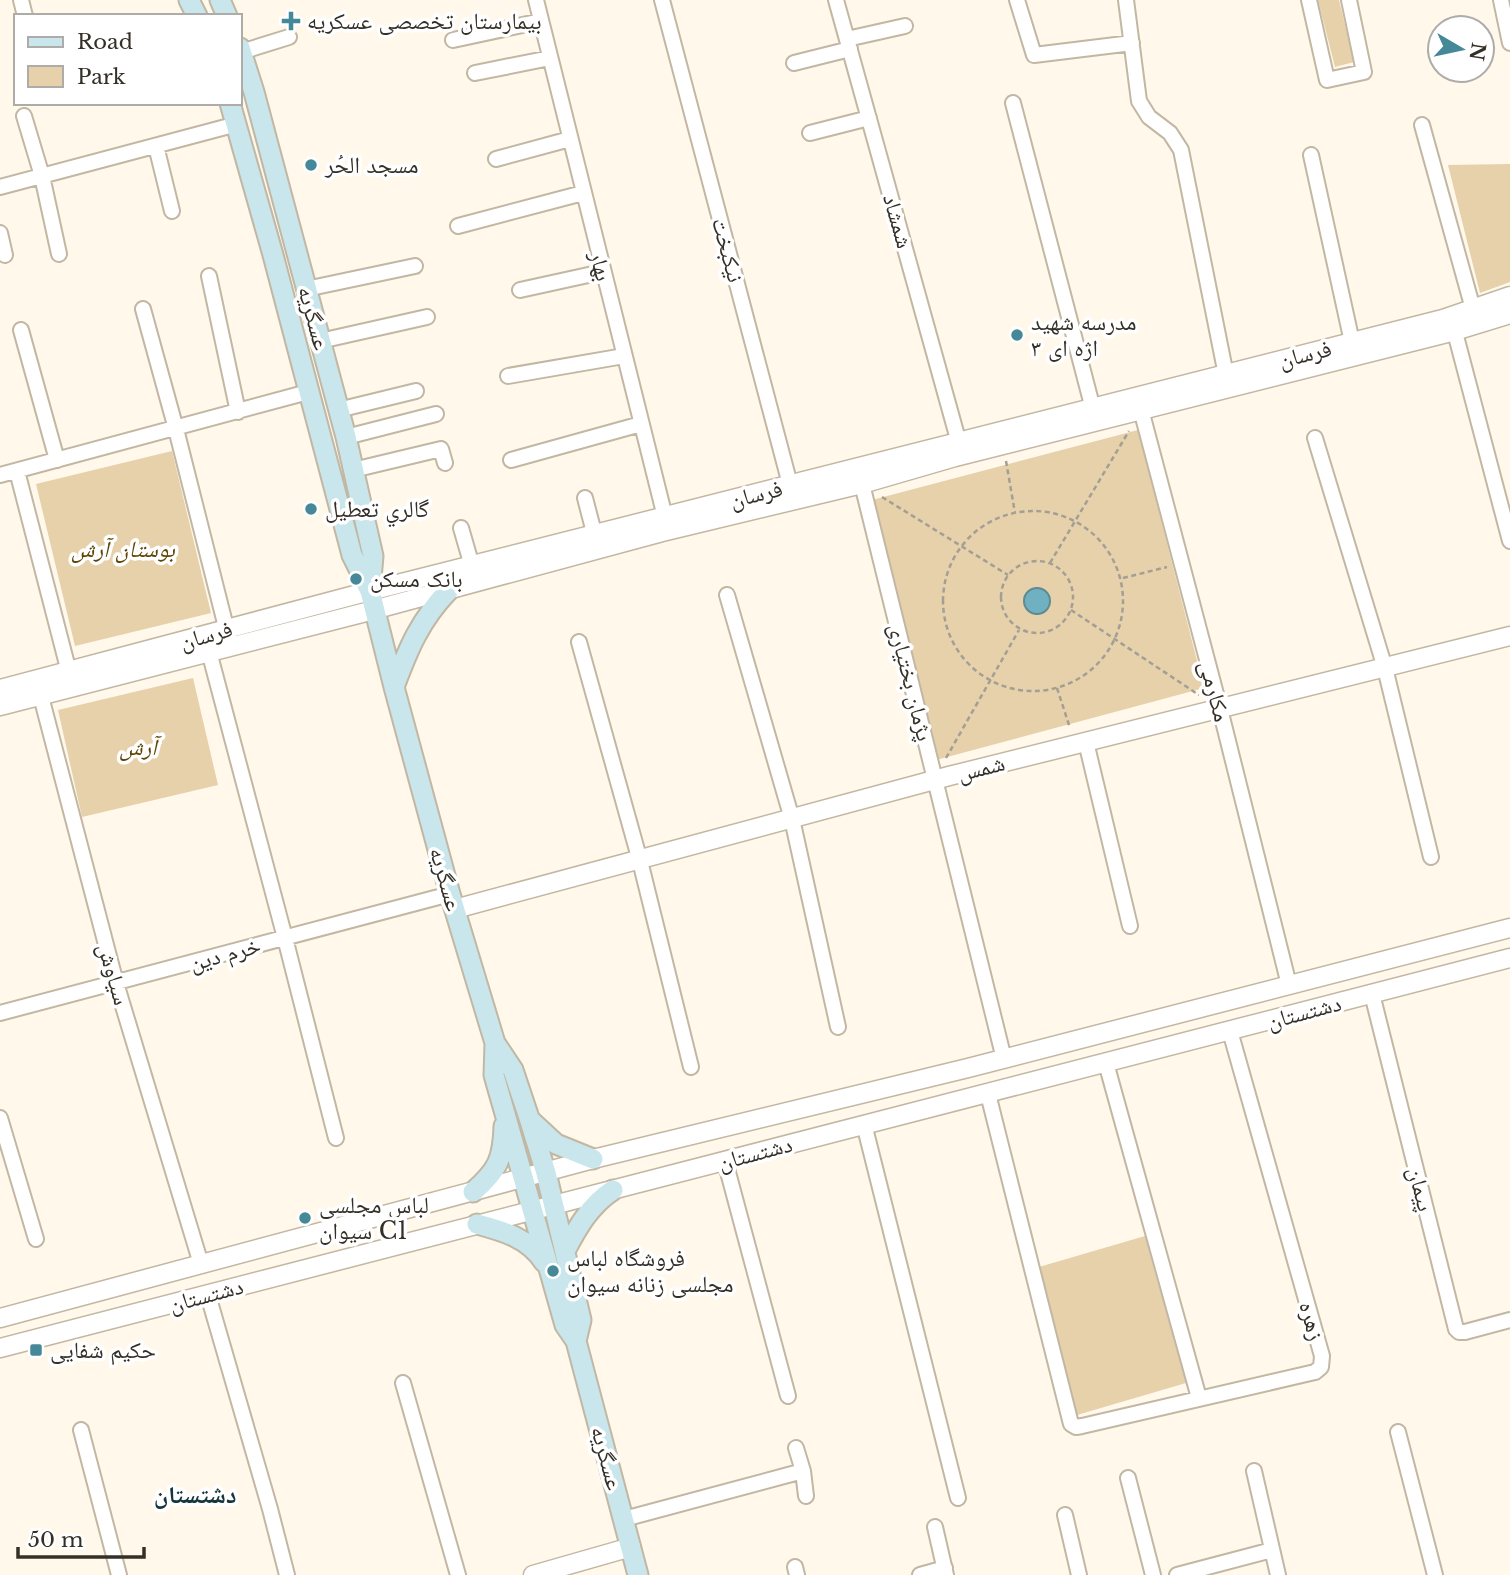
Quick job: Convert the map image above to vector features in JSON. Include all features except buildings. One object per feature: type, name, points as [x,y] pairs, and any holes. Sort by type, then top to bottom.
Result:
[{"type":"main road","name":"عسگریه","points":[[242,54],[346,437],[373,556],[372,600]]},
{"type":"main road","name":"عسگریه","points":[[231,105],[352,555],[372,600],[452,901],[495,1043],[513,1070],[546,1173],[582,1320],[576,1342]]},
{"type":"main road","points":[[394,687],[411,641],[431,609],[449,590]]},
{"type":"main road","name":"عسگریه","points":[[495,1043],[494,1075],[565,1325],[576,1342],[639,1575]]},
{"type":"main road","points":[[473,1192],[498,1166],[503,1146],[505,1114]]},
{"type":"main road","points":[[529,1118],[556,1144],[593,1159]]},
{"type":"main road","points":[[565,1251],[584,1217],[612,1190]]},
{"type":"main road","points":[[477,1224],[513,1235],[528,1244],[548,1267]]},
{"type":"street","name":"بهار","points":[[536,0],[667,524]]},
{"type":"street","name":"نیکبخت","points":[[662,0],[792,493]]},
{"type":"street","name":"شمشاد","points":[[836,0],[959,443]]},
{"type":"street","points":[[1017,0],[1034,55],[1132,43]]},
{"type":"street","points":[[1126,0],[1139,101],[1149,117],[1170,133],[1181,150],[1226,375]]},
{"type":"street","points":[[1309,0],[1327,80],[1364,72],[1349,0]]},
{"type":"street","points":[[1501,0],[1510,43]]},
{"type":"street","points":[[453,40],[541,21]]},
{"type":"street","points":[[794,63],[905,26]]},
{"type":"street","points":[[242,50],[289,37]]},
{"type":"street","points":[[475,73],[550,58]]},
{"type":"street","points":[[1013,103],[1093,409]]},
{"type":"street","points":[[24,116],[43,176],[59,254]]},
{"type":"street","points":[[810,133],[869,118]]},
{"type":"street","points":[[0,187],[237,124]]},
{"type":"street","points":[[1422,125],[1473,309]]},
{"type":"street","points":[[496,159],[570,139]]},
{"type":"street","points":[[156,146],[172,211]]},
{"type":"street","points":[[1311,155],[1352,342]]},
{"type":"street","points":[[458,226],[583,193]]},
{"type":"street","points":[[0,233],[5,255]]},
{"type":"street","points":[[306,289],[415,266]]},
{"type":"street","points":[[520,290],[602,272]]},
{"type":"street","points":[[209,276],[238,412]]},
{"type":"street","name":"فرسان","points":[[0,706],[39,688],[372,600],[472,566],[596,542],[792,493],[865,482],[1139,404],[1453,323],[1473,309],[1510,296]]},
{"type":"street","points":[[143,309],[229,639]]},
{"type":"street","name":"فرسان","points":[[865,482],[959,443],[1093,409],[1139,404],[1226,375],[1352,342],[1510,314]]},
{"type":"street","points":[[320,341],[427,317]]},
{"type":"street","points":[[1453,323],[1510,541]]},
{"type":"street","points":[[21,330],[57,460]]},
{"type":"street","points":[[508,376],[624,356]]},
{"type":"street","points":[[338,410],[416,391]]},
{"type":"street","points":[[0,475],[308,392]]},
{"type":"street","name":"مکارمی","points":[[1139,404],[1220,709],[1289,985]]},
{"type":"street","points":[[346,437],[436,414]]},
{"type":"street","points":[[511,460],[641,424]]},
{"type":"street","points":[[1315,438],[1385,668],[1431,857]]},
{"type":"street","points":[[353,470],[441,449],[445,463]]},
{"type":"street","points":[[17,471],[71,680]]},
{"type":"street","name":"پژمان بختیاری","points":[[865,482],[939,772],[1004,1059]]},
{"type":"street","points":[[585,498],[596,542]]},
{"type":"street","points":[[461,528],[472,566]]},
{"type":"street","name":"فرسان","points":[[372,600],[449,590],[596,542]]},
{"type":"street","points":[[727,595],[792,819],[838,1027]]},
{"type":"street","name":"شمس","points":[[452,901],[640,861],[792,819],[939,772],[1080,744],[1510,636]]},
{"type":"street","points":[[579,642],[640,861],[691,1067]]},
{"type":"street","points":[[207,645],[336,1138]]},
{"type":"street","name":"فرسان","points":[[0,690],[39,688]]},
{"type":"street","name":"سیاوش","points":[[39,688],[116,983],[201,1264]]},
{"type":"street","points":[[1080,744],[1130,926]]},
{"type":"street","name":"خرم دین","points":[[0,1013],[285,938],[452,901]]},
{"type":"street","name":"دشتستان","points":[[0,1318],[593,1159],[1004,1059],[1510,928]]},
{"type":"street","name":"دشتستان","points":[[0,1348],[1510,958]]},
{"type":"street","points":[[1385,961],[1394,988]]},
{"type":"street","name":"پیمان","points":[[1372,994],[1456,1329],[1465,1332],[1510,1320]]},
{"type":"street","name":"زهره","points":[[988,1094],[1071,1424],[1076,1427],[1315,1372],[1321,1367],[1322,1356],[1230,1031]]},
{"type":"street","points":[[1106,1063],[1199,1398]]},
{"type":"street","points":[[0,1118],[36,1240]]},
{"type":"street","points":[[864,1124],[958,1498]]},
{"type":"street","points":[[725,1161],[788,1396]]},
{"type":"street","points":[[208,1295],[271,1509],[287,1575]]},
{"type":"street","points":[[403,1383],[458,1575]]},
{"type":"street","points":[[81,1430],[118,1575]]},
{"type":"street","points":[[1398,1432],[1436,1575]]},
{"type":"street","points":[[796,1448],[803,1471],[806,1496]]},
{"type":"street","points":[[624,1519],[803,1471]]},
{"type":"street","points":[[1254,1471],[1278,1575]]},
{"type":"street","points":[[1128,1478],[1153,1575]]},
{"type":"street","points":[[1065,1515],[1079,1575]]},
{"type":"street","points":[[920,1575],[945,1572],[935,1527]]},
{"type":"street","points":[[533,1575],[631,1547]]},
{"type":"street","points":[[1177,1575],[1272,1550]]},
{"type":"path","points":[[1118,432],[1130,429]]},
{"type":"path","points":[[1130,429],[1133,442]]},
{"type":"path","points":[[1050,563],[1130,429]]},
{"type":"path","points":[[1006,461],[1015,513]]},
{"type":"path","points":[[865,482],[890,491]]},
{"type":"path","points":[[865,482],[880,507]]},
{"type":"path","points":[[865,482],[1008,575]]},
{"type":"path","points":[[1027,510],[1055,513],[1075,521],[1104,545],[1123,578],[1123,603],[1114,639],[1101,661],[1076,680],[1047,690],[1016,690],[990,681],[965,660],[950,636],[943,608],[945,580],[961,546],[975,532],[999,517],[1015,513],[1027,510]]},
{"type":"path","points":[[1027,562],[1050,563],[1060,568],[1072,588],[1071,610],[1055,629],[1031,633],[1010,621],[1003,610],[1002,586],[1008,575],[1027,562]]},
{"type":"path","points":[[1123,578],[1181,563]]},
{"type":"path","points":[[1071,610],[1199,695],[1196,682]]},
{"type":"path","points":[[939,772],[1020,629]]},
{"type":"path","points":[[1057,687],[1080,744]]},
{"type":"path","points":[[939,772],[940,750]]},
{"type":"path","points":[[939,772],[956,760]]},
{"type":"green space","points":[[1318,0],[1339,0],[1354,62],[1335,67]]},
{"type":"green space","points":[[1510,164],[1510,282],[1480,293],[1448,165]]},
{"type":"green space","points":[[1138,430],[1204,688],[936,760],[872,500]]},
{"type":"green space","name":"بوستان آرش","points":[[172,451],[211,613],[75,646],[36,484]]},
{"type":"green space","name":"آرش","points":[[193,678],[218,785],[82,817],[58,710]]},
{"type":"green space","points":[[1145,1236],[1186,1383],[1077,1415],[1039,1267]]},
{"type":"water","points":[[1037,588],[1047,591],[1050,601],[1047,611],[1037,614],[1027,611],[1024,601],[1027,591]]},
{"type":"place","name":"بیمارستان تخصصی عسکریه","points":[[291,21]]},
{"type":"place","name":"مسجد الحُر","points":[[311,165]]},
{"type":"place","name":"مدرسه شهید اژه ای ۳","points":[[1017,335]]},
{"type":"place","name":"گالري تعطيل","points":[[311,509]]},
{"type":"place","name":"بانک مسکن","points":[[356,579]]},
{"type":"place","name":"لباس مجلسی سیوان C1","points":[[305,1218]]},
{"type":"place","name":"فروشگاه لباس مجلسی زنانه سیوان","points":[[553,1271]]},
{"type":"place","name":"حکیم شفایی","points":[[36,1350]]},
{"type":"district","name":"دشتستان","points":[[195,1494]]}]
